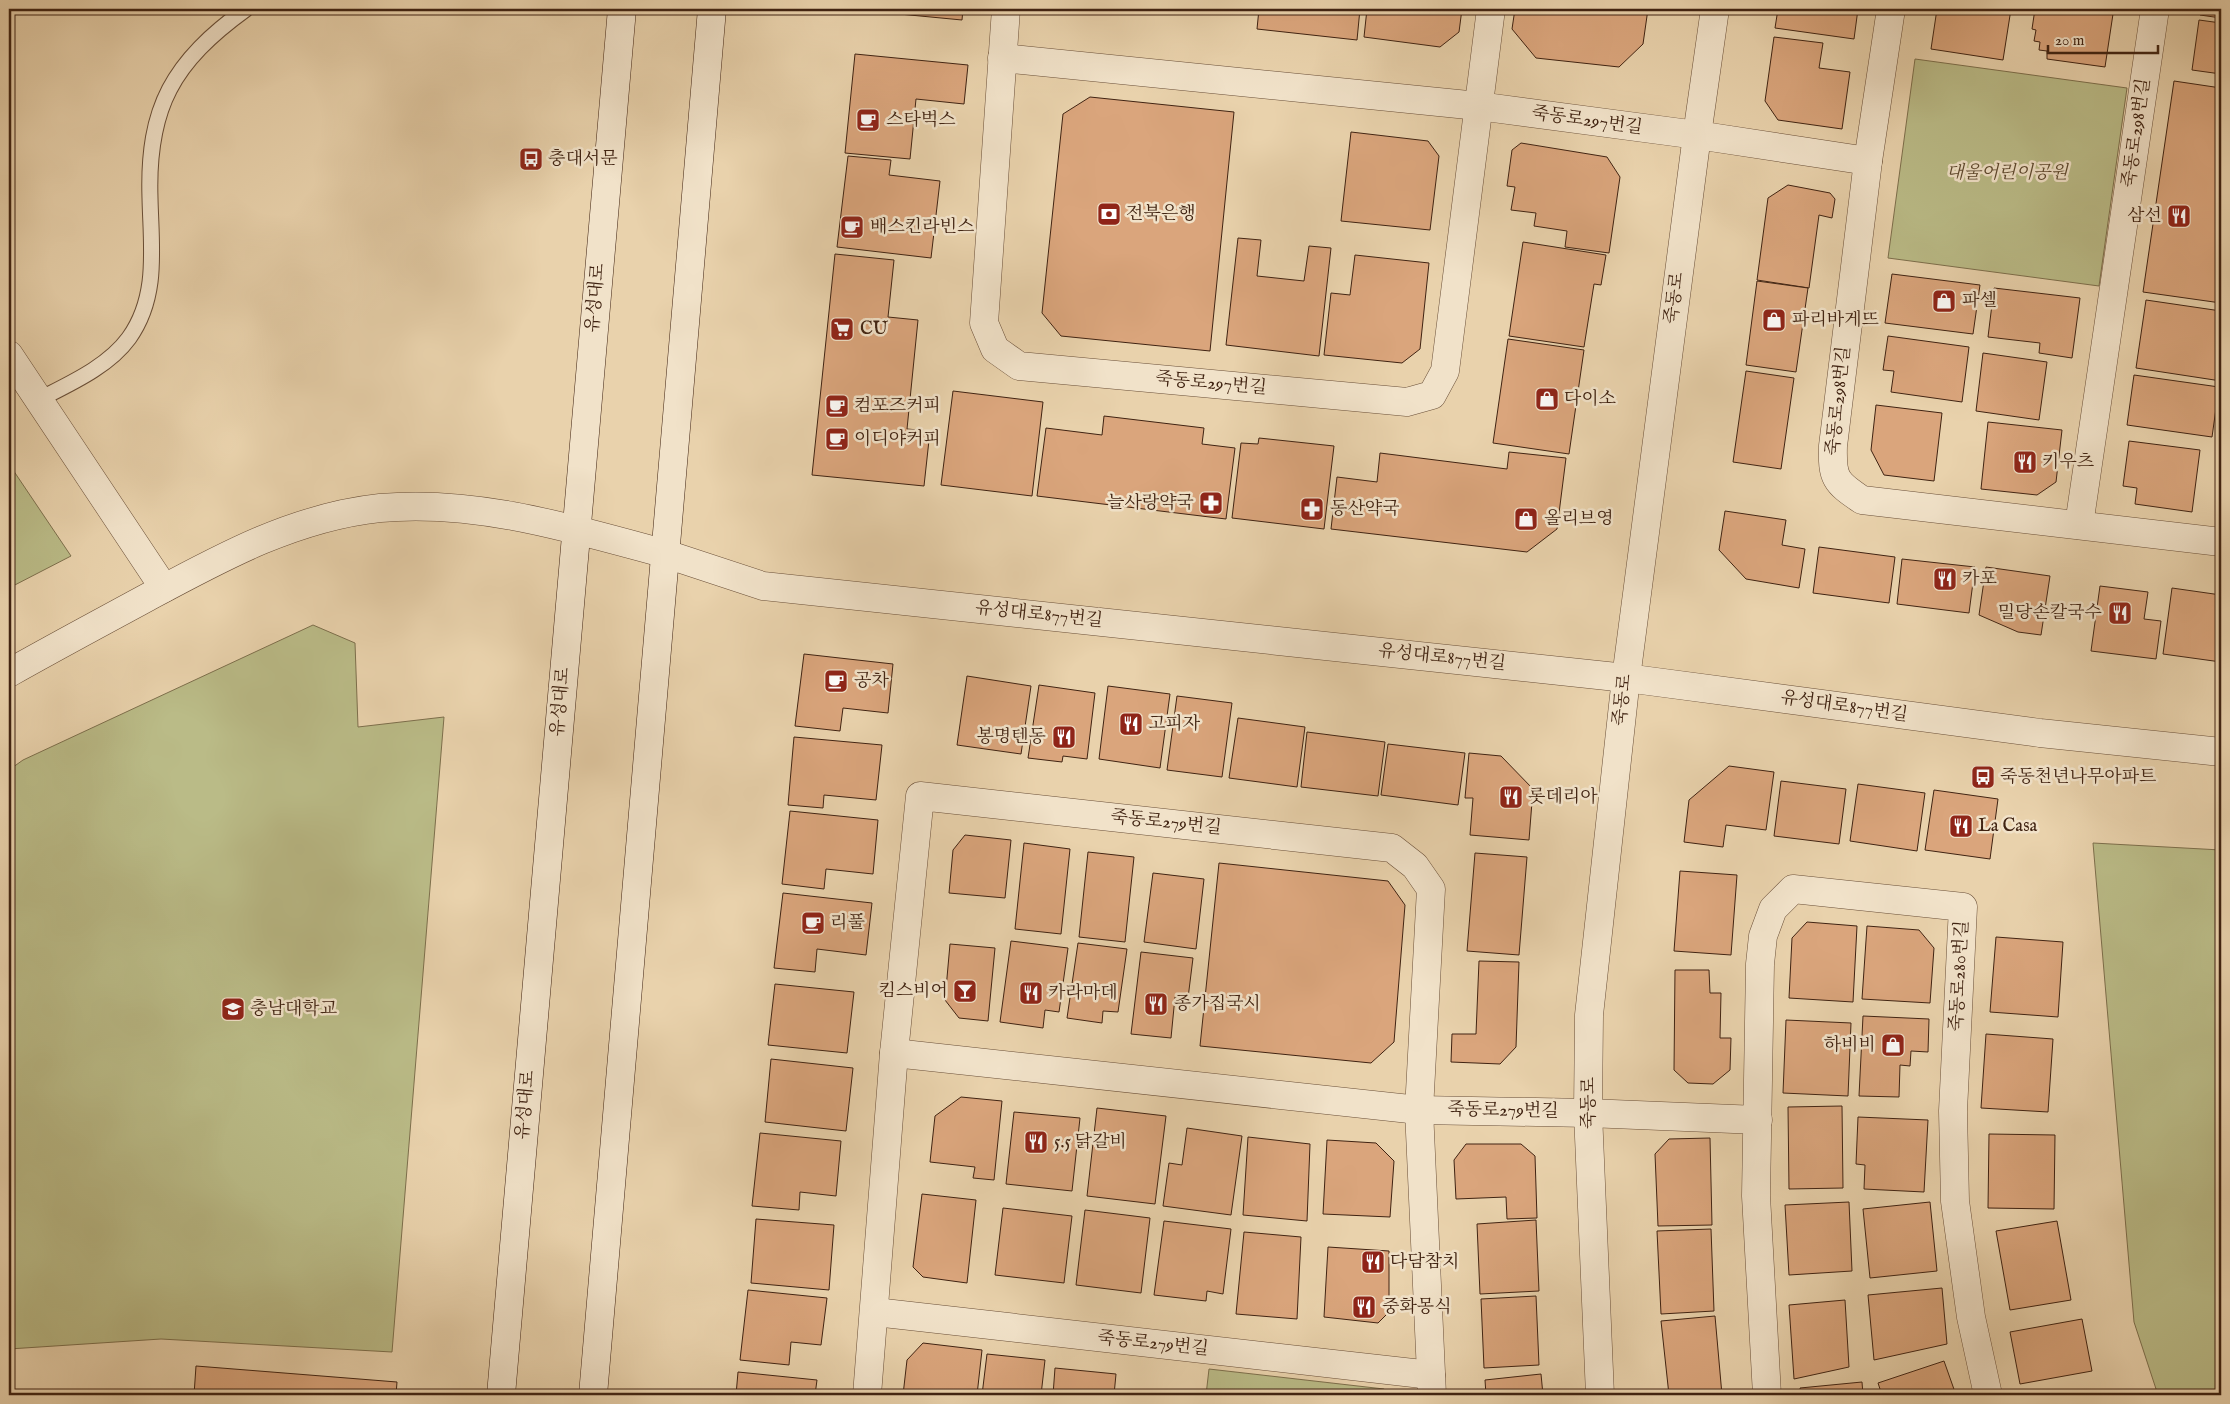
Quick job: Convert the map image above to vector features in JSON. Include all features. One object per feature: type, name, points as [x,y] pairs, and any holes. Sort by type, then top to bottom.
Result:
[{"type":"street","name":"유성대로","points":[[502,1395],[622,9]]},
{"type":"street","points":[[593,1395],[712,9]]},
{"type":"street","name":"죽동로297번길","points":[[1006,9],[984,323],[995,348],[1019,366],[1407,402],[1432,395],[1445,372],[1491,9]]},
{"type":"street","name":"죽동로","points":[[1600,1395],[1597,1361],[1588,1113],[1589,1015],[1626,678],[1715,9]]},
{"type":"street","name":"죽동로298번길","points":[[1891,9],[1868,161],[1833,446],[1833,471],[1843,488],[1862,500],[2221,542]]},
{"type":"street","name":"죽동로298번길","points":[[2080,525],[2155,9]]},
{"type":"street","name":"죽동로297번길","points":[[1002,58],[1478,106],[1697,135]]},
{"type":"street","points":[[1697,135],[1868,161]]},
{"type":"street","points":[[9,355],[164,588]]},
{"type":"street","name":"유성대로877번길","points":[[9,673],[234,551],[275,533],[311,522],[380,508],[410,507],[486,512],[576,529],[666,554],[763,586],[1626,678],[2040,733],[2221,752]]},
{"type":"street","name":"죽동로279번길","points":[[867,1395],[894,1053],[920,796],[1392,848],[1415,866],[1431,890],[1419,1110],[1431,1385],[875,1312]]},
{"type":"street","name":"죽동로280번길","points":[[1766,1395],[1756,1196],[1760,964],[1763,936],[1773,909],[1792,889],[1963,907],[1953,1110],[1955,1201],[1971,1317],[1988,1395]]},
{"type":"street","name":"죽동로279번길","points":[[894,1053],[1419,1110],[1588,1113]]},
{"type":"street","points":[[1588,1113],[1758,1120]]},
{"type":"lane","points":[[38,400],[76,380],[114,354],[128,339],[140,320],[148,298],[152,266],[153,233],[150,167],[158,114],[167,91],[179,71],[210,37],[246,9]]},
{"type":"green space","name":"대울어린이공원","points":[[1915,59],[2127,88],[2099,286],[1888,258]]},
{"type":"green space","points":[[9,464],[71,556],[9,588]]},
{"type":"green space","points":[[313,625],[355,643],[358,727],[444,717],[392,1352],[161,1339],[9,1349],[9,770],[23,760]]},
{"type":"green space","points":[[2093,843],[2221,850],[2221,1395],[2158,1395],[2134,1322]]},
{"type":"green space","points":[[1209,1369],[1384,1389],[1391,1395],[1206,1395]]},
{"type":"building","points":[[847,9],[963,9],[962,20]]},
{"type":"building","points":[[1259,9],[1360,9],[1357,40],[1257,29]]},
{"type":"building","points":[[1367,9],[1462,9],[1459,32],[1440,47],[1364,37]]},
{"type":"building","points":[[1515,9],[1535,9],[1560,13],[1561,9],[1648,9],[1643,44],[1619,67],[1536,58],[1512,29]]},
{"type":"building","points":[[1778,9],[1858,9],[1854,39],[1775,28]]},
{"type":"building","points":[[1937,9],[2011,9],[2003,60],[1931,49]]},
{"type":"building","points":[[2035,9],[2078,9],[2113,14],[2105,67],[2047,59],[2047,51],[2039,50],[2040,42],[2034,41],[2036,30],[2032,29]]},
{"type":"building","points":[[2201,9],[2221,9],[2221,18],[2200,15]]},
{"type":"building","points":[[2199,20],[2221,23],[2221,74],[2192,70]]},
{"type":"building","points":[[1774,37],[1823,43],[1819,68],[1850,72],[1842,129],[1778,120],[1765,101]]},
{"type":"building","points":[[855,54],[968,65],[964,104],[916,99],[910,159],[845,153]]},
{"type":"building","points":[[2174,81],[2221,88],[2221,303],[2143,292]]},
{"type":"building","points":[[1090,97],[1234,112],[1210,351],[1061,336],[1042,313],[1063,114]]},
{"type":"building","points":[[1351,132],[1428,141],[1439,156],[1430,230],[1341,221]]},
{"type":"building","points":[[1521,143],[1607,157],[1620,177],[1609,253],[1565,247],[1567,231],[1534,226],[1536,213],[1511,210],[1515,187],[1507,186],[1512,150]]},
{"type":"building","points":[[848,156],[891,160],[889,175],[940,181],[931,258],[837,247]]},
{"type":"building","points":[[1788,185],[1830,193],[1835,199],[1832,218],[1819,215],[1809,288],[1757,280],[1768,198]]},
{"type":"building","points":[[1238,238],[1261,240],[1257,276],[1304,281],[1309,246],[1331,248],[1319,356],[1226,345]]},
{"type":"building","points":[[1523,242],[1606,255],[1601,285],[1594,284],[1584,347],[1509,336]]},
{"type":"building","points":[[835,254],[894,260],[888,317],[918,320],[907,429],[930,431],[924,486],[812,475]]},
{"type":"building","points":[[1355,255],[1429,263],[1420,349],[1402,363],[1324,355],[1331,293],[1350,295]]},
{"type":"building","points":[[1892,274],[1980,285],[1973,334],[1885,323]]},
{"type":"building","points":[[1757,281],[1808,288],[1796,372],[1746,365]]},
{"type":"building","points":[[1994,288],[2080,298],[2072,358],[2039,353],[2040,343],[1988,337]]},
{"type":"building","points":[[2146,300],[2221,311],[2221,381],[2136,368]]},
{"type":"building","points":[[1888,336],[1969,347],[1962,402],[1891,392],[1894,371],[1883,370]]},
{"type":"building","points":[[1508,339],[1584,350],[1569,454],[1493,443]]},
{"type":"building","points":[[1983,353],[2047,362],[2039,420],[1976,411]]},
{"type":"building","points":[[1746,371],[1794,378],[1781,469],[1733,462]]},
{"type":"building","points":[[2134,375],[2219,387],[2212,437],[2127,425]]},
{"type":"building","points":[[953,391],[1043,402],[1032,496],[941,485]]},
{"type":"building","points":[[1876,405],[1942,413],[1934,481],[1884,475],[1871,450]]},
{"type":"building","points":[[1104,416],[1204,428],[1202,444],[1235,448],[1226,519],[1037,496],[1046,428],[1102,435]]},
{"type":"building","points":[[1988,422],[2062,430],[2056,482],[2037,495],[1981,489]]},
{"type":"building","points":[[1259,438],[1334,446],[1324,529],[1232,518],[1241,443],[1258,444]]},
{"type":"building","points":[[2129,441],[2200,450],[2192,512],[2135,504],[2137,488],[2123,486]]},
{"type":"building","points":[[1509,452],[1566,458],[1557,529],[1527,552],[1331,529],[1337,477],[1377,482],[1380,453],[1507,469]]},
{"type":"building","points":[[1725,511],[1786,520],[1782,545],[1805,549],[1799,588],[1746,579],[1719,550]]},
{"type":"building","points":[[1819,547],[1895,557],[1889,603],[1813,593]]},
{"type":"building","points":[[1902,559],[1975,567],[1969,613],[1897,604]]},
{"type":"building","points":[[1986,567],[2050,576],[2041,635],[2018,632],[1979,615]]},
{"type":"building","points":[[2100,586],[2148,592],[2144,619],[2161,621],[2156,659],[2091,651]]},
{"type":"building","points":[[2172,588],[2221,595],[2221,662],[2163,654]]},
{"type":"building","points":[[804,654],[893,664],[888,713],[843,708],[840,731],[795,726]]},
{"type":"building","points":[[967,676],[1031,686],[1021,754],[957,745]]},
{"type":"building","points":[[1039,685],[1095,693],[1087,759],[1063,756],[1062,762],[1028,758]]},
{"type":"building","points":[[1108,686],[1170,694],[1160,768],[1099,759]]},
{"type":"building","points":[[1177,696],[1232,703],[1222,777],[1167,770]]},
{"type":"building","points":[[1238,718],[1305,727],[1297,787],[1229,778]]},
{"type":"building","points":[[1307,732],[1385,742],[1378,796],[1301,787]]},
{"type":"building","points":[[794,737],[882,745],[876,800],[824,795],[823,808],[788,805]]},
{"type":"building","points":[[1388,744],[1465,753],[1458,805],[1381,795]]},
{"type":"building","points":[[1469,753],[1501,756],[1533,789],[1529,840],[1470,835],[1473,798],[1465,798]]},
{"type":"building","points":[[1729,766],[1774,772],[1766,830],[1726,825],[1723,847],[1684,842],[1689,800]]},
{"type":"building","points":[[1781,781],[1846,789],[1839,844],[1774,836]]},
{"type":"building","points":[[1858,784],[1925,793],[1917,851],[1850,841]]},
{"type":"building","points":[[1934,790],[1998,799],[1990,859],[1925,850]]},
{"type":"building","points":[[790,811],[878,820],[873,874],[826,869],[824,889],[782,884]]},
{"type":"building","points":[[965,835],[1011,840],[1005,898],[949,893],[953,850]]},
{"type":"building","points":[[1024,843],[1070,849],[1061,934],[1015,929]]},
{"type":"building","points":[[1088,852],[1134,857],[1125,942],[1079,937]]},
{"type":"building","points":[[1475,853],[1527,857],[1519,955],[1467,951]]},
{"type":"building","points":[[1219,863],[1388,881],[1405,905],[1394,1042],[1371,1063],[1200,1046]]},
{"type":"building","points":[[1680,871],[1737,875],[1731,955],[1674,951]]},
{"type":"building","points":[[1153,873],[1204,879],[1196,949],[1144,942]]},
{"type":"building","points":[[783,893],[872,903],[866,955],[817,949],[815,972],[774,968]]},
{"type":"building","points":[[1807,922],[1857,926],[1853,1002],[1789,998],[1792,938]]},
{"type":"building","points":[[1867,926],[1919,930],[1934,948],[1930,1003],[1862,999]]},
{"type":"building","points":[[1996,937],[2063,942],[2058,1017],[1990,1012]]},
{"type":"building","points":[[1011,941],[1068,948],[1059,1012],[1045,1010],[1043,1028],[1000,1022]]},
{"type":"building","points":[[1078,943],[1127,949],[1118,1012],[1103,1011],[1102,1023],[1067,1018]]},
{"type":"building","points":[[950,944],[995,948],[988,1021],[959,1018],[945,1000]]},
{"type":"building","points":[[1141,952],[1193,958],[1188,998],[1175,997],[1171,1038],[1131,1034]]},
{"type":"building","points":[[1479,961],[1519,962],[1516,1047],[1500,1064],[1451,1062],[1452,1034],[1476,1034]]},
{"type":"building","points":[[1675,970],[1709,970],[1710,993],[1721,993],[1720,1038],[1731,1038],[1730,1070],[1713,1084],[1688,1083],[1674,1070]]},
{"type":"building","points":[[775,984],[854,992],[847,1053],[768,1045]]},
{"type":"building","points":[[1863,1016],[1929,1019],[1928,1052],[1911,1051],[1910,1066],[1900,1065],[1899,1097],[1859,1096]]},
{"type":"building","points":[[1786,1020],[1851,1023],[1848,1096],[1783,1093]]},
{"type":"building","points":[[1986,1034],[2053,1039],[2048,1112],[1981,1108]]},
{"type":"building","points":[[771,1059],[853,1068],[846,1131],[765,1122]]},
{"type":"building","points":[[961,1097],[1002,1101],[994,1180],[973,1178],[975,1167],[930,1162],[935,1116]]},
{"type":"building","points":[[1842,1106],[1843,1188],[1789,1189],[1788,1107]]},
{"type":"building","points":[[1097,1108],[1166,1116],[1155,1204],[1087,1196]]},
{"type":"building","points":[[1014,1112],[1080,1118],[1072,1191],[1006,1184]]},
{"type":"building","points":[[1858,1117],[1928,1120],[1924,1192],[1864,1189],[1865,1165],[1856,1164]]},
{"type":"building","points":[[1187,1128],[1242,1136],[1231,1215],[1163,1206],[1169,1163],[1182,1165]]},
{"type":"building","points":[[760,1133],[841,1141],[836,1196],[800,1192],[799,1210],[752,1206]]},
{"type":"building","points":[[1989,1134],[2055,1135],[2054,1209],[1988,1208]]},
{"type":"building","points":[[1248,1137],[1310,1144],[1307,1221],[1243,1215]]},
{"type":"building","points":[[1710,1138],[1712,1225],[1658,1226],[1655,1154],[1669,1139]]},
{"type":"building","points":[[1327,1140],[1376,1143],[1394,1161],[1390,1217],[1323,1214]]},
{"type":"building","points":[[1466,1144],[1521,1144],[1535,1156],[1537,1218],[1507,1219],[1506,1197],[1456,1199],[1454,1160]]},
{"type":"building","points":[[922,1194],[976,1200],[967,1283],[923,1277],[913,1267]]},
{"type":"building","points":[[1849,1202],[1852,1271],[1789,1275],[1785,1205]]},
{"type":"building","points":[[1930,1202],[1937,1271],[1870,1278],[1863,1209]]},
{"type":"building","points":[[1003,1208],[1072,1216],[1064,1283],[995,1275]]},
{"type":"building","points":[[1085,1210],[1150,1218],[1141,1293],[1076,1285]]},
{"type":"building","points":[[756,1219],[834,1225],[829,1290],[751,1283]]},
{"type":"building","points":[[1536,1220],[1539,1291],[1480,1294],[1477,1224]]},
{"type":"building","points":[[1164,1221],[1231,1229],[1223,1294],[1207,1291],[1206,1301],[1154,1295]]},
{"type":"building","points":[[2057,1221],[2071,1300],[2010,1310],[1996,1231]]},
{"type":"building","points":[[1711,1229],[1714,1311],[1661,1314],[1657,1231]]},
{"type":"building","points":[[1244,1232],[1301,1237],[1297,1319],[1236,1314]]},
{"type":"building","points":[[1328,1247],[1389,1251],[1389,1312],[1378,1323],[1324,1317]]},
{"type":"building","points":[[1942,1288],[1947,1344],[1874,1360],[1868,1295]]},
{"type":"building","points":[[748,1290],[827,1298],[821,1345],[791,1342],[789,1365],[740,1360]]},
{"type":"building","points":[[1536,1296],[1539,1365],[1484,1368],[1481,1299]]},
{"type":"building","points":[[1845,1300],[1849,1367],[1794,1379],[1789,1305]]},
{"type":"building","points":[[1715,1316],[1722,1395],[1669,1395],[1661,1321]]},
{"type":"building","points":[[2082,1319],[2092,1371],[2020,1384],[2010,1332]]},
{"type":"building","points":[[923,1343],[982,1350],[977,1395],[903,1395],[907,1360]]},
{"type":"building","points":[[987,1354],[1045,1360],[1041,1395],[982,1395]]},
{"type":"building","points":[[1944,1361],[1956,1395],[1882,1395],[1878,1383]]},
{"type":"building","points":[[196,1366],[397,1382],[396,1395],[194,1395]]},
{"type":"building","points":[[1055,1368],[1116,1374],[1114,1395],[1053,1395]]},
{"type":"building","points":[[738,1372],[817,1380],[815,1395],[736,1395]]},
{"type":"building","points":[[1541,1374],[1543,1395],[1486,1395],[1485,1380]]},
{"type":"building","points":[[1862,1382],[1863,1395],[1801,1395],[1800,1388]]},
{"type":"building","points":[[1129,1392],[1160,1395],[1129,1395]]},
{"type":"place","name":"스타벅스","points":[[868,120]]},
{"type":"place","name":"충대서문","points":[[531,159]]},
{"type":"place","name":"전북은행","points":[[1109,214]]},
{"type":"place","name":"삼선","points":[[2179,216]]},
{"type":"place","name":"배스킨라빈스","points":[[852,227]]},
{"type":"place","name":"파셀","points":[[1944,301]]},
{"type":"place","name":"파리바게뜨","points":[[1774,320]]},
{"type":"place","name":"CU","points":[[842,329]]},
{"type":"place","name":"다이소","points":[[1547,399]]},
{"type":"place","name":"컴포즈커피","points":[[837,406]]},
{"type":"place","name":"이디야커피","points":[[837,439]]},
{"type":"place","name":"키우츠","points":[[2025,462]]},
{"type":"place","name":"늘사랑약국","points":[[1211,503]]},
{"type":"place","name":"동산약국","points":[[1312,509]]},
{"type":"place","name":"올리브영","points":[[1526,519]]},
{"type":"place","name":"카포","points":[[1945,579]]},
{"type":"place","name":"밀당손칼국수","points":[[2120,613]]},
{"type":"place","name":"공차","points":[[836,681]]},
{"type":"place","name":"고피자","points":[[1131,724]]},
{"type":"place","name":"봉명텐동","points":[[1064,737]]},
{"type":"place","name":"죽동천년나무아파트","points":[[1983,777]]},
{"type":"place","name":"롯데리아","points":[[1511,797]]},
{"type":"place","name":"La Casa","points":[[1961,826]]},
{"type":"place","name":"리풀","points":[[813,923]]},
{"type":"place","name":"킴스비어","points":[[965,991]]},
{"type":"place","name":"카라마데","points":[[1031,993]]},
{"type":"place","name":"종가집국시","points":[[1156,1004]]},
{"type":"place","name":"충남대학교","points":[[233,1009]]},
{"type":"place","name":"하비비","points":[[1893,1045]]},
{"type":"place","name":"5.5 닭갈비","points":[[1036,1142]]},
{"type":"place","name":"다담참치","points":[[1373,1262]]},
{"type":"place","name":"중화몽식","points":[[1364,1307]]}]
